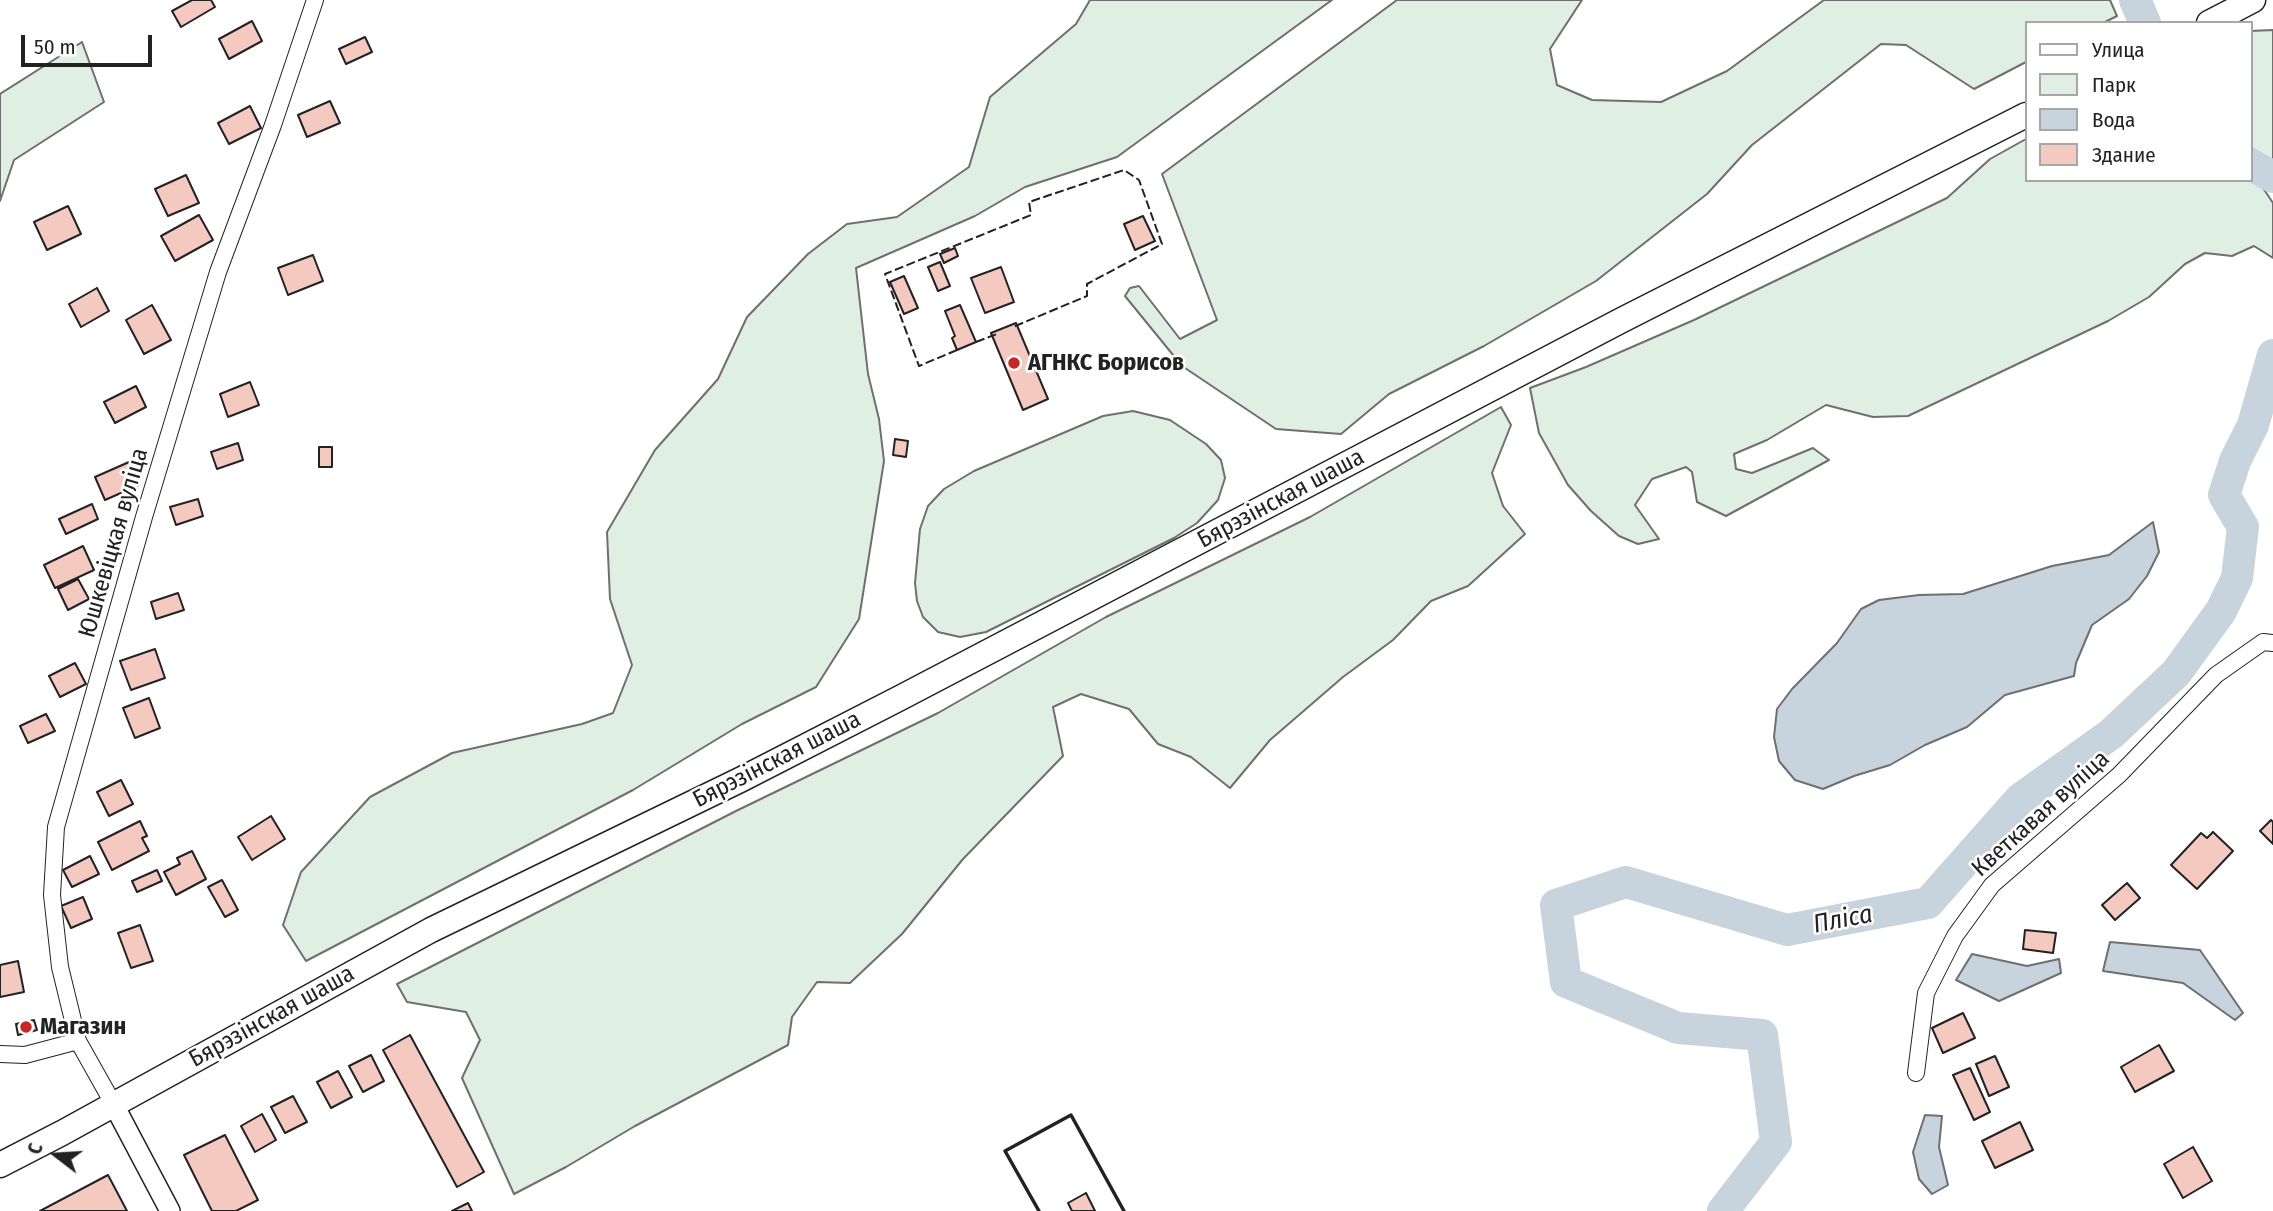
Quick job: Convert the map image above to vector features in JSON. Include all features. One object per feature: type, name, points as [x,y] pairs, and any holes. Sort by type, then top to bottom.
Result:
[{"type":"main road","points":[[2212,21],[2253,0]]},
{"type":"main road","name":"Бярэзінская шаша","points":[[0,1165],[431,930],[802,748],[1556,355],[2024,116]]},
{"type":"street","name":"Юшкевіцкая вуліца","points":[[114,1105],[78,1041],[60,967],[52,895],[56,827],[144,517],[218,272],[273,125],[315,0]]},
{"type":"street","name":"Кветкавая вуліца","points":[[1916,1073],[1926,993],[1955,936],[1992,885],[2119,775],[2216,675],[2263,642],[2273,643]]},
{"type":"street","points":[[0,1054],[25,1055],[78,1041]]},
{"type":"street","points":[[114,1105],[170,1211]]},
{"type":"green space","points":[[1090,0],[1332,0],[1117,157],[1025,187],[975,216],[856,268],[868,374],[879,419],[884,461],[859,619],[816,687],[742,724],[633,790],[306,961],[283,925],[301,872],[370,797],[452,753],[582,724],[613,713],[632,665],[610,599],[607,532],[655,450],[718,379],[747,317],[808,254],[847,224],[897,217],[969,167],[990,97],[1076,24]]},
{"type":"green space","points":[[1397,0],[1582,0],[1550,49],[1557,85],[1592,100],[1661,102],[1727,71],[1824,0],[2110,0],[2117,16],[2107,21],[2024,21],[2024,63],[1974,89],[1906,45],[1881,44],[1752,145],[1707,194],[1596,281],[1484,346],[1389,394],[1341,434],[1276,429],[1182,366],[1125,296],[1130,288],[1139,286],[1180,339],[1217,320],[1162,174]]},
{"type":"green space","points":[[2273,30],[2273,163],[2252,148],[2252,31]]},
{"type":"green space","points":[[82,42],[104,102],[14,160],[0,201],[0,94]]},
{"type":"green space","points":[[2024,140],[2024,182],[2252,182],[2252,176],[2257,179],[2273,203],[2273,258],[2254,246],[2232,256],[2205,253],[2185,264],[2149,297],[2108,321],[1908,416],[1873,417],[1826,405],[1767,440],[1734,454],[1736,469],[1752,473],[1813,448],[1829,460],[1726,516],[1697,502],[1692,472],[1686,467],[1652,479],[1635,505],[1659,539],[1638,544],[1619,536],[1591,511],[1568,485],[1539,433],[1530,388],[1694,320],[1947,198],[1990,159]]},
{"type":"green space","points":[[1501,407],[1511,425],[1492,473],[1503,506],[1525,534],[1468,586],[1431,601],[1393,640],[1343,677],[1270,740],[1230,788],[1191,757],[1158,744],[1129,709],[1081,694],[1053,707],[1063,756],[963,859],[902,934],[850,983],[817,982],[792,1017],[788,1045],[514,1194],[462,1078],[480,1040],[466,1012],[407,1002],[397,984],[736,811],[938,713],[1106,617],[1310,517]]},
{"type":"green space","points":[[1133,411],[1170,420],[1206,444],[1221,460],[1225,478],[1218,500],[1197,523],[1174,538],[986,632],[960,637],[938,632],[923,617],[917,601],[915,583],[920,529],[928,506],[944,489],[974,471],[1103,416]]},
{"type":"water","points":[[2153,522],[2159,552],[2147,576],[2129,599],[2092,625],[2076,663],[2074,676],[2005,695],[1967,727],[1925,745],[1890,765],[1823,789],[1795,780],[1779,761],[1774,737],[1777,709],[1792,689],[1837,643],[1861,609],[1879,600],[1919,595],[1963,594],[2052,566],[2109,555]]},
{"type":"water","points":[[2110,942],[2200,950],[2243,1013],[2235,1020],[2183,983],[2103,971]]},
{"type":"water","points":[[1972,954],[2027,966],[2059,959],[2061,973],[1999,1001],[1956,980]]},
{"type":"water","points":[[1925,1115],[1942,1116],[1939,1147],[1948,1185],[1932,1194],[1919,1179],[1913,1152]]},
{"type":"building","points":[[192,0],[211,0],[215,7],[181,27],[172,11]]},
{"type":"building","points":[[252,21],[262,41],[229,59],[219,39]]},
{"type":"building","points":[[365,37],[372,52],[346,64],[339,49]]},
{"type":"building","points":[[330,101],[340,123],[307,137],[298,115]]},
{"type":"building","points":[[250,106],[261,128],[229,144],[218,123]]},
{"type":"building","points":[[186,175],[199,203],[168,216],[155,189]]},
{"type":"building","points":[[68,206],[81,234],[47,250],[34,222]]},
{"type":"building","points":[[199,215],[213,240],[175,261],[161,236]]},
{"type":"building","points":[[1143,216],[1155,241],[1135,250],[1124,224]]},
{"type":"building","points":[[955,248],[958,256],[944,263],[940,254]]},
{"type":"building","points":[[313,255],[323,281],[288,295],[278,268]]},
{"type":"building","points":[[940,262],[950,286],[938,291],[928,267]]},
{"type":"building","points":[[1001,267],[1014,302],[985,313],[971,278]]},
{"type":"building","points":[[904,276],[918,308],[904,314],[890,282]]},
{"type":"building","points":[[97,288],[109,311],[81,327],[69,304]]},
{"type":"building","points":[[152,305],[171,340],[144,354],[126,320]]},
{"type":"building","points":[[960,305],[976,342],[957,350],[952,338],[955,336],[945,311]]},
{"type":"building","points":[[1016,323],[1048,399],[1023,410],[991,333]]},
{"type":"building","points":[[250,382],[259,405],[228,417],[220,394]]},
{"type":"building","points":[[136,386],[146,407],[115,423],[104,402]]},
{"type":"building","points":[[895,439],[908,441],[906,457],[893,455]]},
{"type":"building","points":[[238,443],[243,460],[217,469],[211,452]]},
{"type":"building","points":[[319,447],[332,447],[332,467],[319,467]]},
{"type":"building","points":[[129,462],[139,485],[105,500],[95,477]]},
{"type":"building","points":[[198,499],[203,516],[176,525],[170,507]]},
{"type":"building","points":[[92,504],[98,519],[66,534],[59,519]]},
{"type":"building","points":[[83,546],[94,570],[55,588],[44,565]]},
{"type":"building","points":[[78,579],[89,599],[68,610],[58,589]]},
{"type":"building","points":[[178,593],[184,610],[156,619],[151,602]]},
{"type":"building","points":[[155,649],[165,678],[131,690],[120,661]]},
{"type":"building","points":[[75,663],[86,684],[60,697],[49,676]]},
{"type":"building","points":[[149,698],[160,728],[135,738],[123,708]]},
{"type":"building","points":[[46,714],[55,731],[28,743],[20,726]]},
{"type":"building","points":[[121,780],[133,804],[109,816],[97,792]]},
{"type":"building","points":[[271,816],[285,839],[252,860],[238,837]]},
{"type":"building","points":[[2271,820],[2273,822],[2273,844],[2260,831]]},
{"type":"building","points":[[140,821],[147,836],[142,838],[149,851],[112,870],[98,842]]},
{"type":"building","points":[[2213,832],[2233,851],[2197,889],[2171,865],[2201,833],[2207,838]]},
{"type":"building","points":[[192,851],[206,879],[176,895],[164,872],[180,864],[177,858]]},
{"type":"building","points":[[90,856],[99,874],[72,887],[63,870]]},
{"type":"building","points":[[157,870],[162,881],[137,892],[132,881]]},
{"type":"building","points":[[222,880],[238,910],[225,917],[208,887]]},
{"type":"building","points":[[2127,883],[2140,898],[2115,920],[2102,905]]},
{"type":"building","points":[[83,897],[92,919],[71,928],[61,906]]},
{"type":"building","points":[[140,925],[153,961],[131,968],[118,933]]},
{"type":"building","points":[[2025,930],[2056,933],[2053,953],[2023,949]]},
{"type":"building","points":[[18,961],[24,992],[0,997],[0,965]]},
{"type":"building","points":[[1963,1013],[1975,1038],[1943,1053],[1932,1028]]},
{"type":"building","name":"Магазин","points":[[34,1020],[37,1030],[18,1035],[16,1024]]},
{"type":"building","points":[[410,1035],[484,1172],[457,1187],[383,1050]]},
{"type":"building","points":[[2159,1045],[2174,1071],[2135,1092],[2121,1067]]},
{"type":"building","points":[[371,1055],[384,1081],[363,1092],[349,1066]]},
{"type":"building","points":[[1995,1056],[2009,1087],[1989,1096],[1976,1064]]},
{"type":"building","points":[[1970,1068],[1990,1112],[1974,1120],[1953,1075]]},
{"type":"building","points":[[338,1071],[352,1097],[331,1108],[317,1082]]},
{"type":"building","points":[[293,1096],[307,1122],[285,1133],[271,1107]]},
{"type":"building","points":[[262,1114],[276,1140],[255,1152],[241,1126]]},
{"type":"building","points":[[2020,1122],[2033,1150],[1995,1168],[1982,1141]]},
{"type":"building","points":[[225,1135],[258,1200],[236,1211],[212,1211],[184,1155]]},
{"type":"building","points":[[2193,1147],[2212,1181],[2183,1198],[2164,1164]]},
{"type":"building","points":[[108,1175],[127,1211],[40,1211]]},
{"type":"building","points":[[1086,1193],[1095,1211],[1072,1211],[1068,1203]]},
{"type":"building","points":[[468,1203],[472,1211],[452,1211]]},
{"type":"waterway","name":"Пліса","points":[[2135,0],[2144,21]]},
{"type":"waterway","name":"Пліса","points":[[2252,165],[2273,177]]},
{"type":"waterway","name":"Пліса","points":[[1723,1211],[1776,1142],[1762,1035],[1678,1028],[1566,982],[1556,905],[1626,882],[1787,930],[1928,903],[2020,799],[2111,734],[2176,673],[2221,611],[2237,578],[2243,527],[2224,495],[2235,461],[2253,425],[2273,355]]},
{"type":"fence","points":[[957,350],[919,366],[885,274],[1031,215],[1029,202],[1124,170],[1139,180],[1162,244],[1087,284],[1087,296],[1013,327]]},
{"type":"fence","points":[[976,342],[997,334]]},
{"type":"wall","points":[[1039,1211],[1005,1151],[1071,1115],[1124,1211]]},
{"type":"place","name":"АГНКС Борисов","points":[[1014,363]]},
{"type":"place","name":"Магазин","points":[[26,1027]]}]
